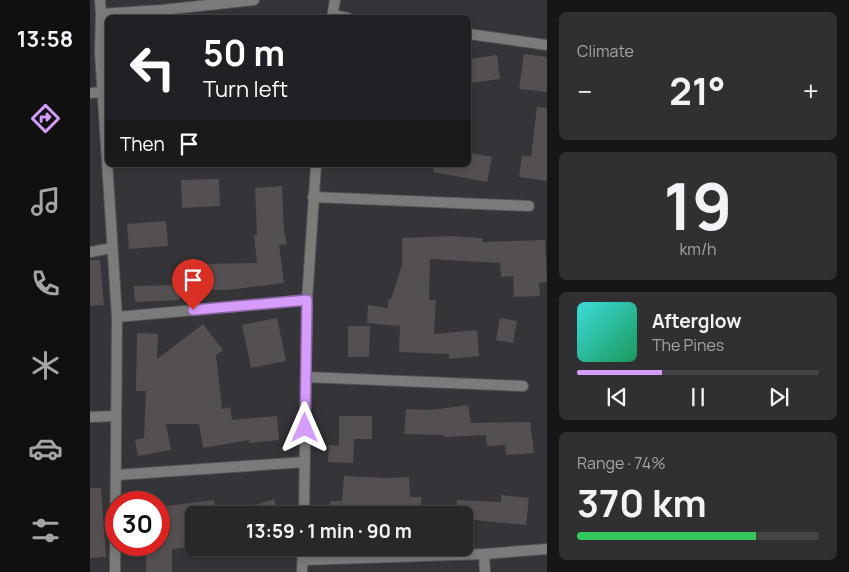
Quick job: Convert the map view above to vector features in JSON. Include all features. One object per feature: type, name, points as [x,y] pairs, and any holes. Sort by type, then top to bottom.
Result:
[{"type":"street","points":[[100,0],[100,52],[105,126]]},
{"type":"street","points":[[100,14],[162,5],[254,0]]},
{"type":"street","points":[[332,15],[335,0]]},
{"type":"street","points":[[471,34],[546,45]]},
{"type":"street","points":[[90,93],[103,92]]},
{"type":"street","points":[[107,167],[117,317],[116,572]]},
{"type":"street","points":[[304,506],[307,300],[316,167]]},
{"type":"street","points":[[313,197],[529,206]]},
{"type":"street","points":[[90,252],[112,248]]},
{"type":"street","points":[[117,317],[307,300]]},
{"type":"street","points":[[306,378],[523,386]]},
{"type":"street","points":[[90,417],[116,416]]},
{"type":"street","points":[[116,475],[305,462]]},
{"type":"street","points":[[303,560],[484,554],[546,549]]},
{"type":"street","points":[[484,554],[485,572]]},
{"type":"street","points":[[302,572],[303,556]]},
{"type":"building","points":[[524,54],[547,57],[547,92],[519,89]]},
{"type":"building","points":[[497,55],[500,79],[471,83],[471,59]]},
{"type":"building","points":[[537,107],[547,108],[547,181],[519,177],[522,155],[531,157]]},
{"type":"building","points":[[471,153],[492,157],[487,182],[433,172],[434,167],[471,167]]},
{"type":"building","points":[[219,179],[220,206],[182,208],[181,180]]},
{"type":"building","points":[[282,186],[284,231],[287,244],[279,245],[284,283],[228,290],[193,290],[193,264],[257,263],[254,235],[257,234],[255,188]]},
{"type":"building","points":[[166,221],[168,246],[129,249],[127,224]]},
{"type":"building","points":[[451,236],[482,238],[482,242],[545,240],[547,282],[539,283],[540,296],[514,297],[513,276],[501,277],[500,263],[430,259],[429,300],[436,300],[434,334],[477,330],[479,356],[449,359],[449,354],[399,352],[400,326],[367,323],[368,305],[388,308],[388,300],[391,299],[402,265],[402,238]]},
{"type":"building","points":[[90,260],[100,260],[104,305],[90,306]]},
{"type":"building","points":[[179,285],[180,300],[135,302],[134,286]]},
{"type":"building","points":[[277,318],[286,361],[251,368],[242,325]]},
{"type":"building","points":[[500,318],[517,321],[513,343],[496,340]]},
{"type":"building","points":[[203,324],[223,350],[216,355],[222,409],[230,407],[232,420],[277,416],[279,440],[249,443],[249,440],[203,448],[199,424],[166,424],[171,450],[138,456],[135,440],[144,438],[146,391],[136,391],[137,333],[158,334],[157,359]]},
{"type":"building","points":[[348,326],[370,326],[369,357],[348,357]]},
{"type":"building","points":[[468,405],[471,423],[530,422],[534,453],[506,455],[505,445],[487,446],[486,435],[444,437],[444,435],[404,434],[406,409],[431,410]]},
{"type":"building","points":[[339,416],[372,416],[372,439],[354,439],[353,463],[328,462],[329,445],[339,446]]},
{"type":"building","points":[[344,476],[409,477],[410,497],[421,497],[422,506],[330,506],[330,501],[342,501]]},
{"type":"building","points":[[90,488],[101,488],[106,557],[90,558]]},
{"type":"building","points":[[501,495],[529,498],[526,525],[473,520],[473,506],[457,506],[457,500],[501,502]]},
{"type":"building","points":[[274,499],[276,506],[252,506]]},
{"type":"building","points":[[214,500],[215,506],[185,506],[185,548],[172,549],[172,572],[146,572],[146,556],[170,556],[170,506]]},
{"type":"route","points":[[193,310],[307,300],[305,428]]}]
